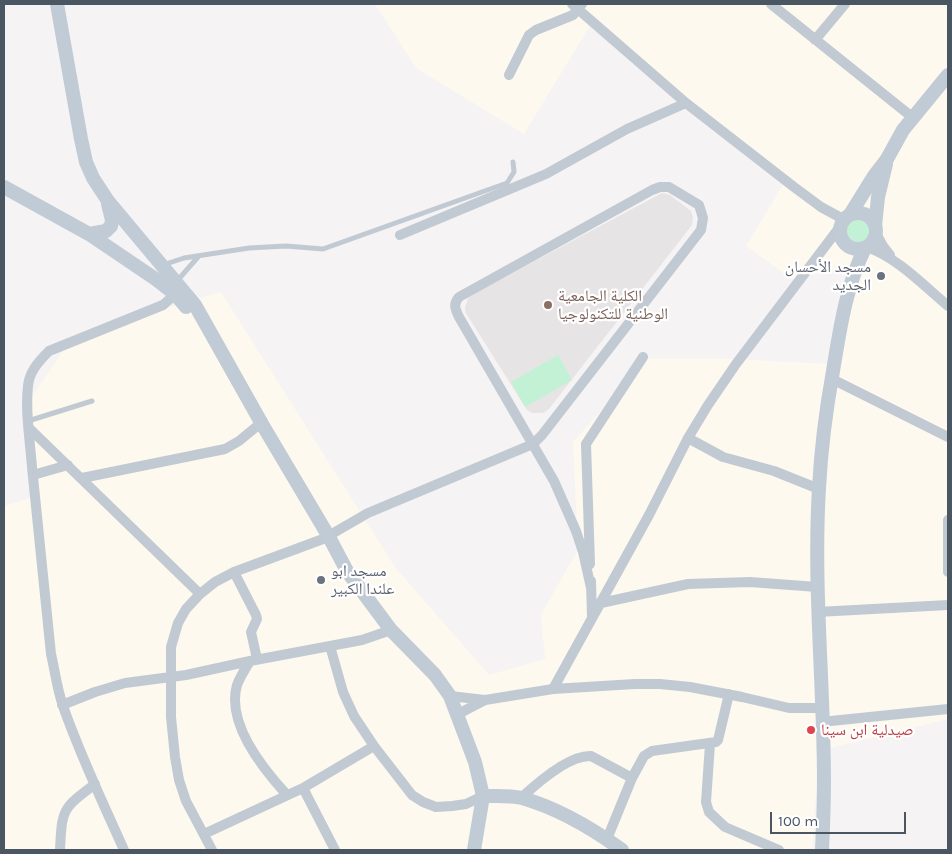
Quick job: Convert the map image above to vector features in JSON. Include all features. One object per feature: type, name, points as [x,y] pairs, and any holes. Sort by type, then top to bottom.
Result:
[{"type":"street","points":[[57,4],[86,162],[93,178],[108,201],[162,265],[256,427],[358,587],[391,630],[435,675],[450,696],[478,769],[483,796],[474,850]]},
{"type":"street","points":[[771,4],[912,117]]},
{"type":"street","points":[[815,40],[845,4]]},
{"type":"street","points":[[509,75],[529,34],[573,15],[578,6],[686,103],[821,207],[844,220]]},
{"type":"street","points":[[554,689],[649,515],[688,438],[708,405],[736,364],[844,220],[887,159],[912,117],[948,76]]},
{"type":"street","points":[[400,234],[546,174],[627,129],[686,103]]},
{"type":"street","points":[[822,850],[824,781],[817,586],[818,489],[822,443],[832,379],[850,288],[856,267],[866,247],[874,240],[878,197],[887,159]]},
{"type":"street","points":[[4,187],[89,234],[176,288],[202,316],[326,538]]},
{"type":"street","points":[[212,850],[186,801],[179,780],[175,757],[171,717],[171,647],[178,623],[186,609],[215,582],[234,572],[326,538],[368,513],[533,444],[542,435],[701,230],[703,218],[699,205],[669,187],[660,187],[652,190],[459,297],[455,302],[455,309],[459,317],[533,444],[554,481],[566,506],[582,552],[591,588]]},
{"type":"street","points":[[89,234],[106,231],[111,226],[112,220],[108,201]]},
{"type":"street","points":[[844,220],[858,212],[866,214],[872,219],[883,246],[895,261]]},
{"type":"street","points":[[844,220],[841,240],[845,244],[855,249],[866,247],[879,251],[895,261],[948,306]]},
{"type":"street","points":[[845,244],[850,288]]},
{"type":"street","points":[[124,850],[62,705],[51,654],[33,475],[28,384],[32,371],[50,351],[163,305],[176,288]]},
{"type":"street","points":[[592,618],[586,444],[643,357]]},
{"type":"street","points":[[832,379],[948,437]]},
{"type":"street","points":[[29,424],[68,465],[200,594]]},
{"type":"street","points":[[82,478],[225,449],[239,441],[256,427]]},
{"type":"street","points":[[688,438],[723,457],[774,472],[818,489]]},
{"type":"street","points":[[33,475],[68,465]]},
{"type":"street","points":[[948,520],[948,572]]},
{"type":"street","points":[[234,572],[256,615],[256,623],[251,632],[253,660],[237,686],[235,700],[238,717],[255,756],[270,777],[287,795]]},
{"type":"street","points":[[600,603],[645,595],[688,584],[750,582],[817,586]]},
{"type":"street","points":[[817,612],[948,605]]},
{"type":"street","points":[[62,705],[124,683],[170,678],[373,637],[391,630]]},
{"type":"street","points":[[330,646],[343,692],[354,716],[374,746],[412,795],[436,807],[466,804],[483,796],[504,795],[521,798],[548,808],[607,839],[622,850]]},
{"type":"street","points":[[450,696],[485,700],[554,689],[660,684],[728,694],[821,715],[948,709]]},
{"type":"street","points":[[607,839],[632,778],[644,756],[652,752],[716,742],[728,694]]},
{"type":"street","points":[[458,714],[485,700]]},
{"type":"street","points":[[710,744],[706,802],[709,812],[724,827],[779,850]]},
{"type":"street","points":[[204,834],[303,788],[374,746]]},
{"type":"street","points":[[521,798],[553,773],[583,756],[591,756],[632,778]]},
{"type":"street","points":[[60,850],[65,811],[74,800],[95,784]]},
{"type":"street","points":[[303,788],[335,850]]},
{"type":"lane","points":[[162,265],[184,258],[249,248],[286,246],[323,249],[507,183],[514,172],[513,162]]},
{"type":"lane","points":[[176,288],[198,256]]},
{"type":"lane","points":[[29,424],[92,401]]},
{"type":"shaded area","points":[[375,4],[948,4],[948,719],[819,751],[812,850],[4,850],[4,506],[33,497],[31,398],[74,335],[221,292],[395,567],[489,675],[545,659],[541,614],[578,550],[573,442],[647,359],[733,359],[832,364],[852,267],[792,279],[746,246],[784,183],[591,24],[524,134],[416,68]]},
{"type":"shaded area","name":"الكلية الجامعية الوطنية للتكنولوجيا","points":[[662,193],[670,195],[691,211],[693,217],[692,225],[549,409],[543,413],[532,413],[527,410],[466,313],[465,308],[468,298]]},
{"type":"green space","points":[[857,218],[866,222],[870,231],[866,240],[857,244],[848,240],[844,231],[848,222]]},
{"type":"green space","points":[[558,355],[572,380],[525,407],[511,382]]},
{"type":"place","name":"مسجد الأحسان الجديد","points":[[881,276]]},
{"type":"place","name":"الكلية الجامعية الوطنية للتكنولوجيا","points":[[548,305]]},
{"type":"place","name":"مسجد ابو علندا الكبير","points":[[321,580]]},
{"type":"place","name":"صيدلية ابن سينا","points":[[811,730]]}]
